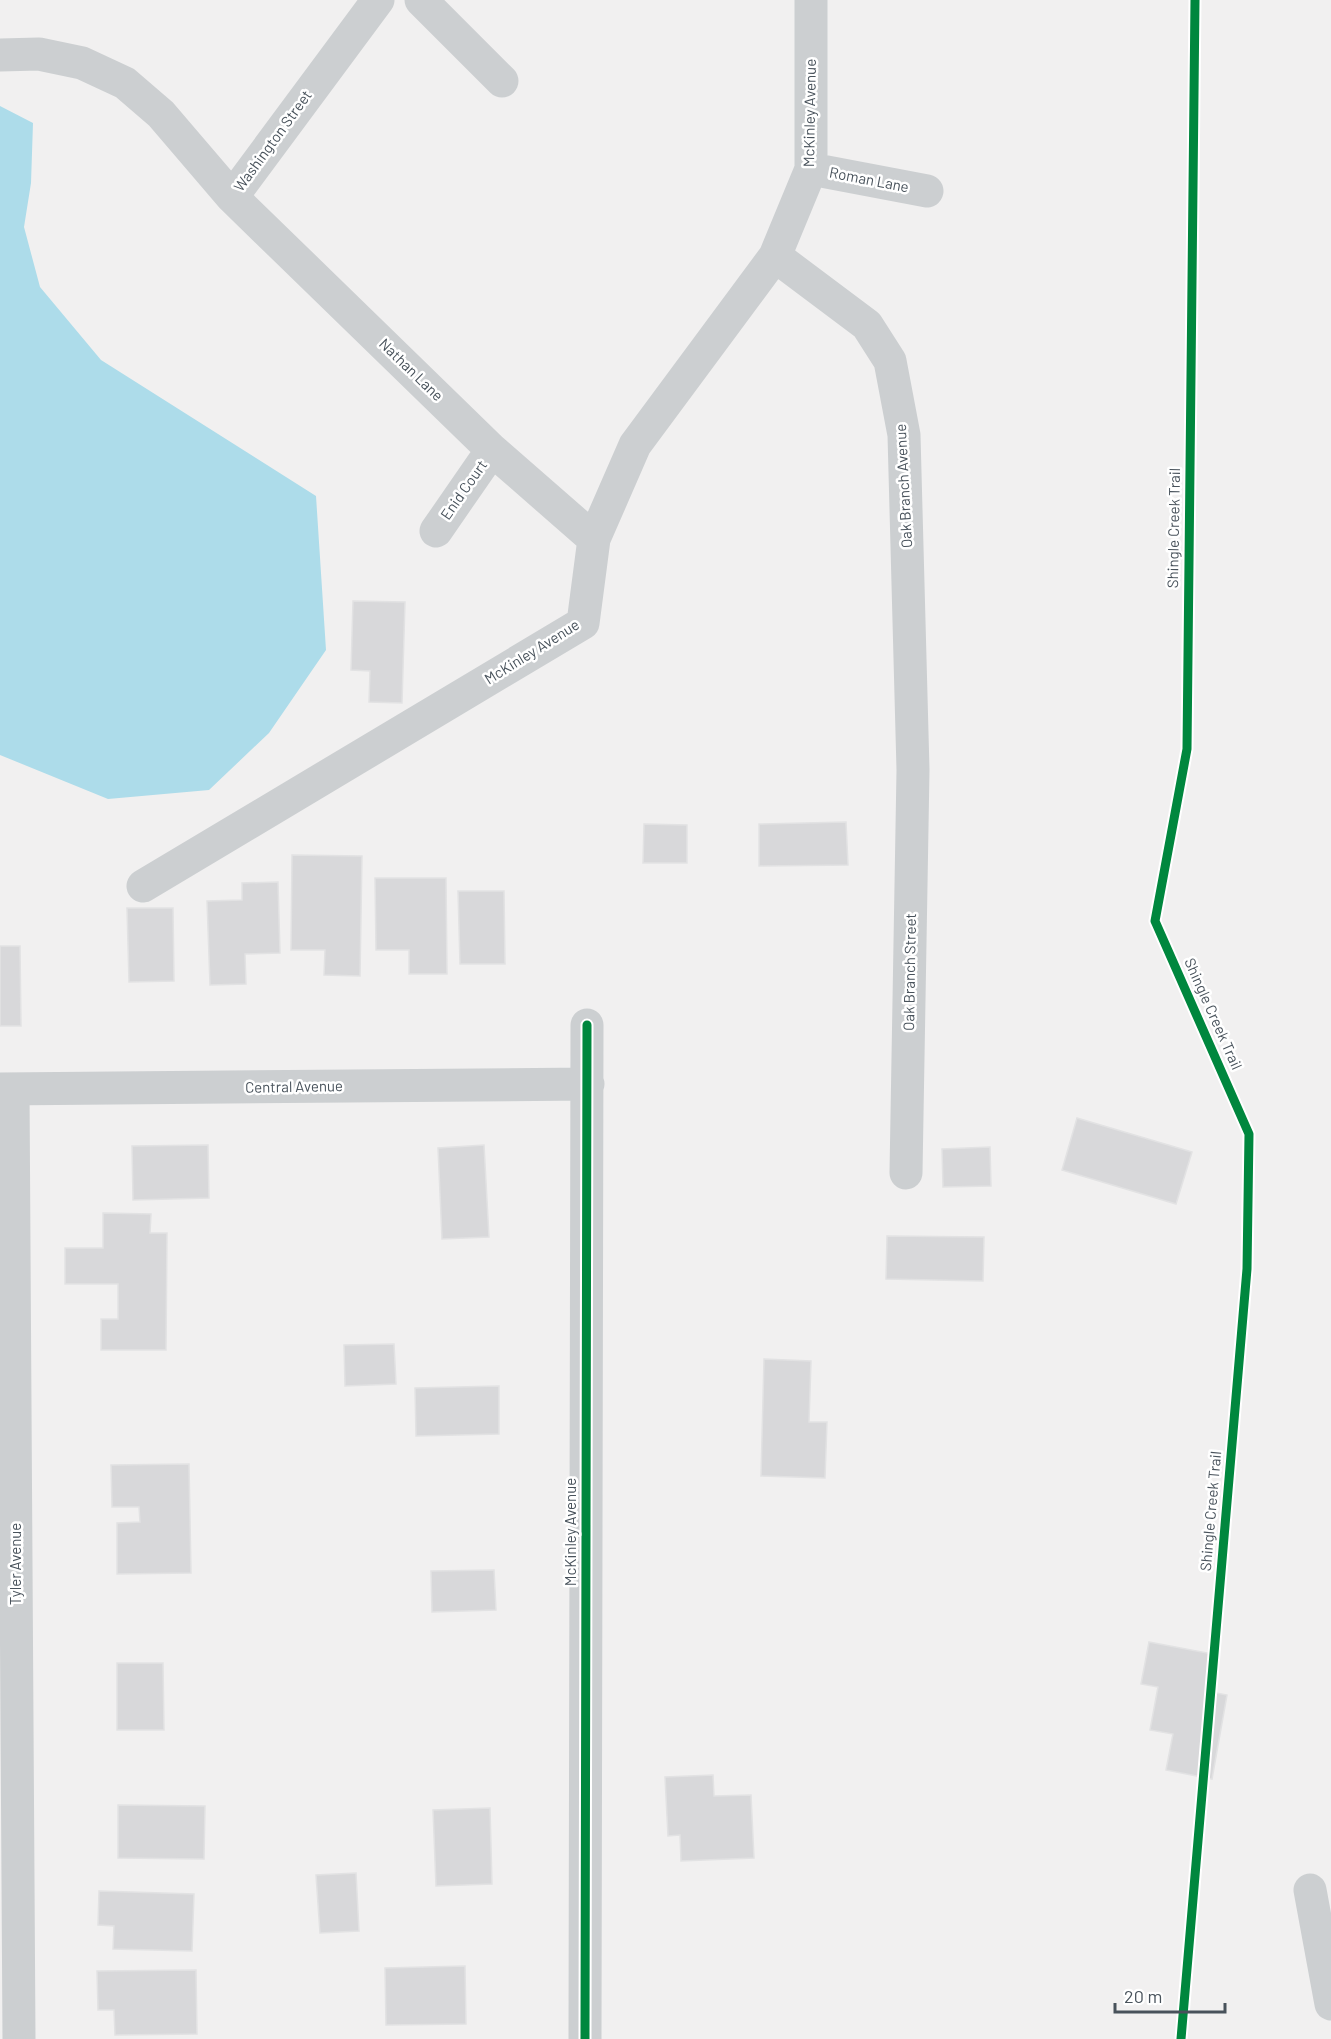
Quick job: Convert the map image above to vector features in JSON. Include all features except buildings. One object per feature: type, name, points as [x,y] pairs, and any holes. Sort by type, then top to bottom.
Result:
[{"type":"street","name":"Washington Street","points":[[0,55],[39,54],[82,63],[125,83],[161,114],[232,197],[378,0]]},
{"type":"street","points":[[421,0],[502,81]]},
{"type":"street","name":"McKinley Avenue","points":[[143,886],[583,623],[594,539],[635,445],[775,256],[812,169],[812,0]]},
{"type":"street","name":"Roman Lane","points":[[812,169],[927,191]]},
{"type":"street","name":"Nathan Lane","points":[[232,197],[492,450],[594,539]]},
{"type":"street","name":"Oak Branch Avenue","points":[[775,256],[867,325],[890,361],[904,435],[913,770]]},
{"type":"street","name":"Enid Court","points":[[436,531],[492,450]]},
{"type":"street","name":"Oak Branch Street","points":[[906,1173],[913,770]]},
{"type":"street","name":"McKinley Avenue","points":[[585,2039],[587,1025]]},
{"type":"street","name":"Central Avenue","points":[[6,1089],[588,1084]]},
{"type":"street","name":"Tyler Avenue","points":[[6,1089],[19,2039]]},
{"type":"street","points":[[1310,1890],[1331,2004]]},
{"type":"water","points":[[0,106],[33,123],[31,183],[24,227],[40,287],[101,360],[316,496],[326,650],[269,733],[209,790],[108,799],[0,755]]},
{"type":"cycle path","name":"Shingle Creek Trail","points":[[1181,2039],[1247,1269],[1249,1134],[1155,921],[1187,749],[1195,0]]},
{"type":"cycle path","points":[[585,2039],[587,1025]]}]
